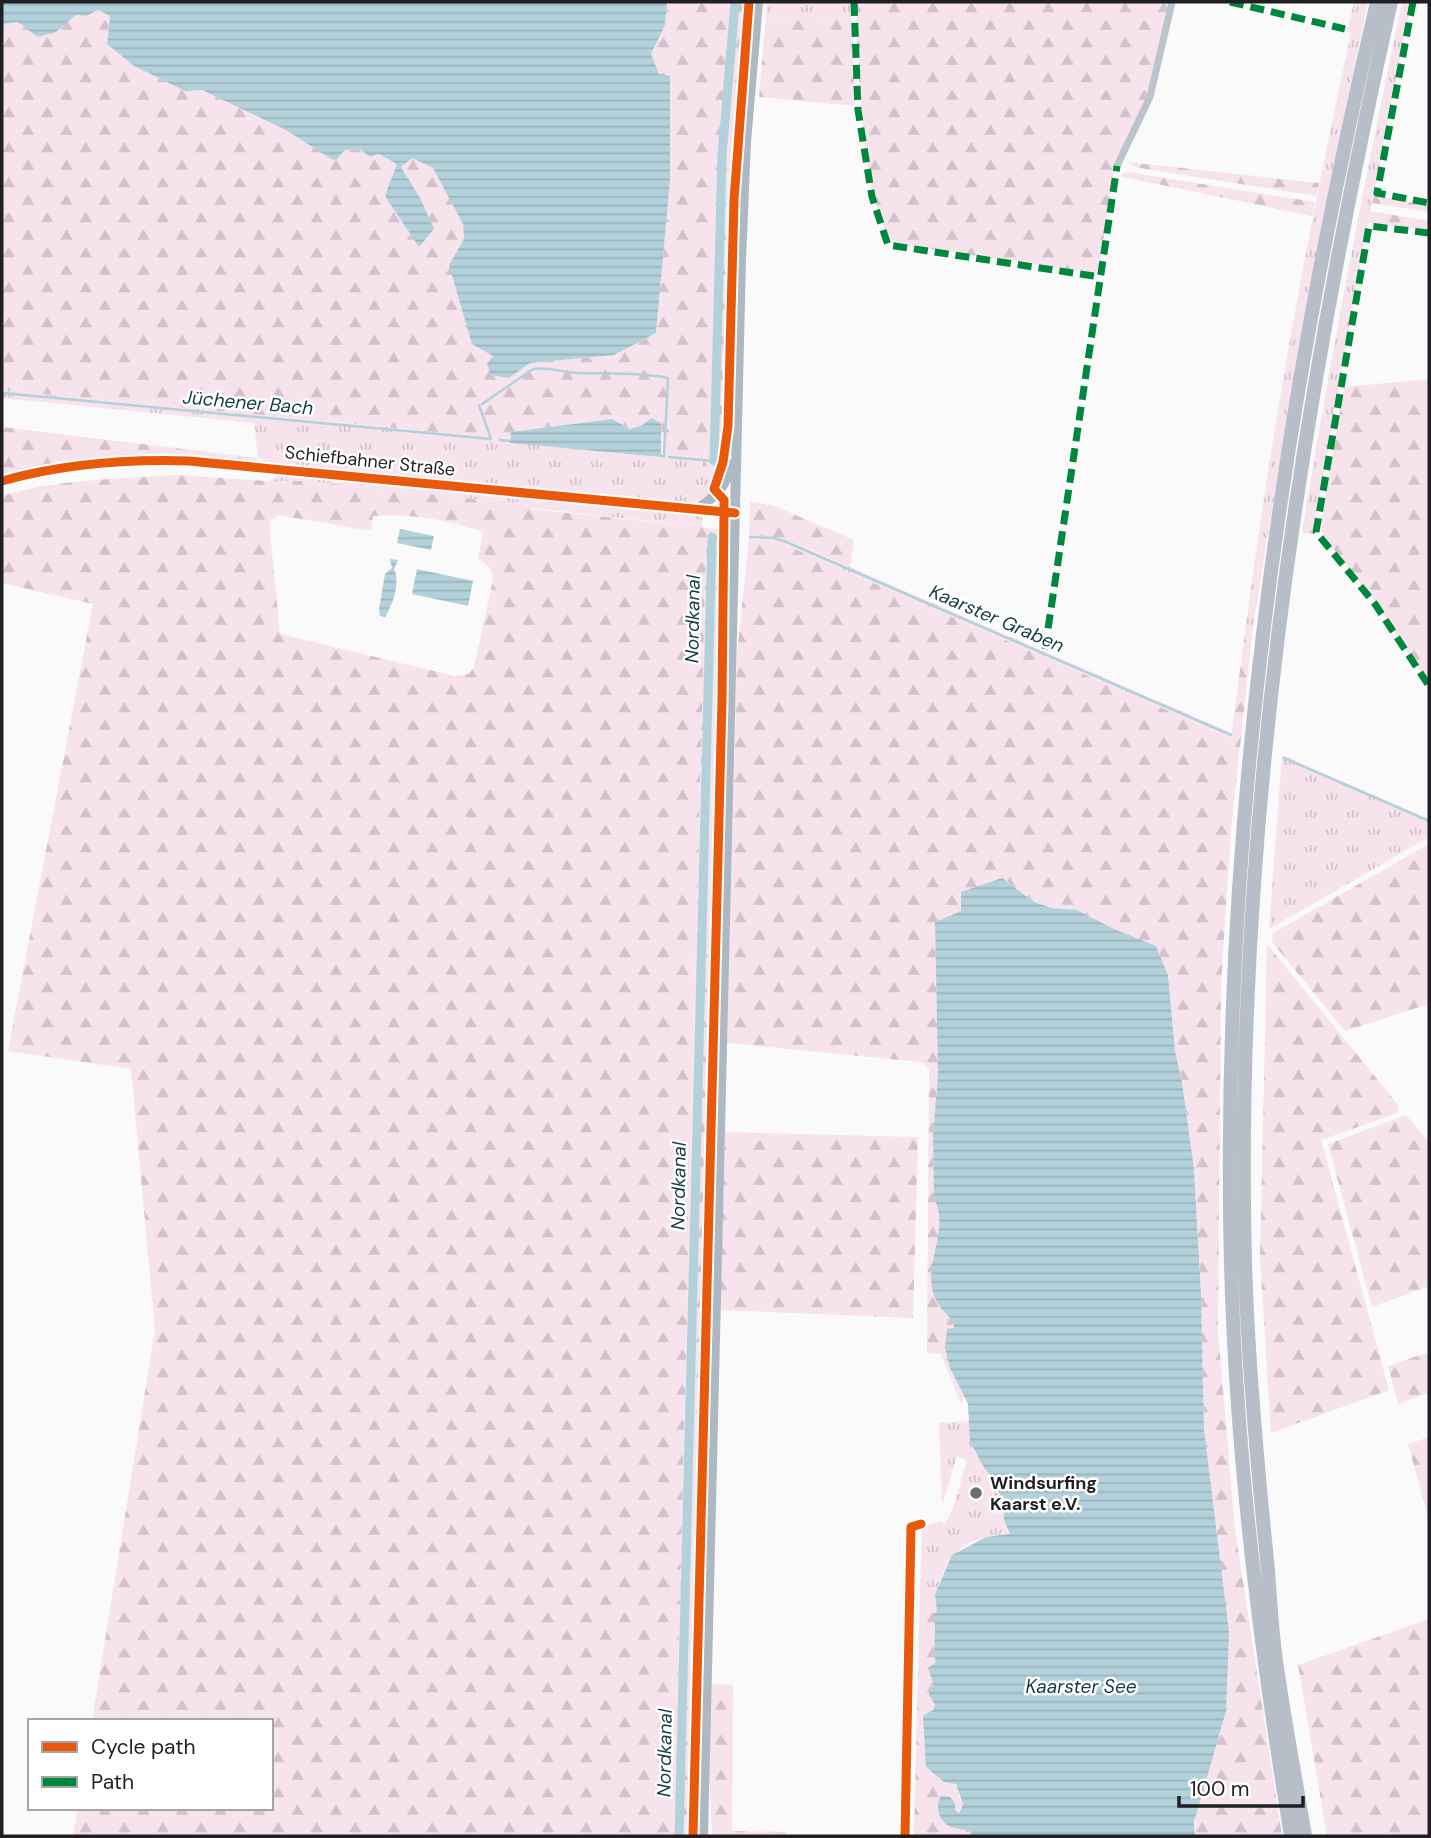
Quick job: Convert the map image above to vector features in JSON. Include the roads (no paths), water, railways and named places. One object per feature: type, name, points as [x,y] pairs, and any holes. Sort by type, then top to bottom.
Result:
[{"type":"highway","points":[[1291,1836],[1257,1605],[1242,1449],[1231,1264],[1232,1016],[1245,791],[1270,583],[1300,383],[1323,258],[1377,2]]},
{"type":"highway","points":[[1305,1836],[1275,1651],[1255,1449],[1245,1265],[1246,1020],[1262,768],[1284,583],[1314,384],[1391,2]]},
{"type":"main road","points":[[703,1836],[743,200],[758,2]]},
{"type":"main road","points":[[696,510],[723,488],[729,476],[736,445]]},
{"type":"main road","name":"Schiefbahner Straße","points":[[2,481],[87,464],[189,461],[735,513]]},
{"type":"street","points":[[1116,166],[1150,97],[1172,2]]},
{"type":"street","points":[[905,1836],[911,1527],[921,1524]]},
{"type":"water","points":[[2,2],[667,2],[665,25],[651,54],[659,74],[670,76],[670,181],[656,333],[614,355],[530,363],[509,378],[491,375],[487,364],[493,356],[472,344],[449,265],[464,239],[463,224],[433,168],[412,158],[401,167],[420,198],[434,229],[419,247],[385,196],[397,164],[379,154],[370,157],[360,149],[345,150],[336,160],[331,159],[286,130],[202,90],[185,91],[134,66],[107,44],[110,16],[98,10],[86,16],[76,15],[56,32],[38,37],[18,22],[2,24]]},
{"type":"water","points":[[651,418],[661,423],[661,457],[510,443],[511,432],[612,419],[630,429],[643,425]]},
{"type":"water","points":[[400,529],[434,536],[431,550],[397,543]]},
{"type":"water","points":[[390,559],[398,560],[394,569],[397,581],[393,601],[385,617],[380,616],[379,609],[385,574],[392,568]]},
{"type":"water","points":[[417,569],[473,581],[468,606],[412,594]]},
{"type":"water","name":"Kaarster See","points":[[1002,878],[1034,902],[1052,908],[1077,910],[1156,946],[1168,975],[1175,1051],[1194,1169],[1201,1294],[1204,1430],[1229,1632],[1226,1711],[1194,1822],[1195,1836],[970,1836],[971,1832],[949,1826],[942,1820],[939,1812],[941,1796],[950,1797],[955,1803],[955,1811],[959,1813],[963,1804],[956,1784],[944,1782],[926,1767],[923,1718],[935,1705],[929,1695],[929,1690],[934,1685],[928,1668],[936,1662],[935,1625],[932,1616],[937,1611],[935,1594],[952,1555],[986,1537],[1010,1534],[995,1480],[985,1469],[970,1442],[968,1404],[950,1368],[945,1348],[947,1329],[954,1328],[954,1321],[940,1306],[933,1291],[931,1276],[939,1229],[939,1213],[934,1198],[933,1135],[938,1075],[935,922],[961,911],[961,892]]},
{"type":"waterway","name":"Nordkanal","points":[[714,461],[722,156],[735,2]]},
{"type":"waterway","points":[[482,404],[533,369],[668,378],[662,456]]},
{"type":"waterway","name":"Jüchener Bach","points":[[2,393],[491,439],[479,405]]},
{"type":"waterway","name":"Jüchener Bach","points":[[500,440],[510,441]]},
{"type":"waterway","name":"Jüchener Bach","points":[[669,457],[714,461]]},
{"type":"waterway","name":"Kaarster Graben","points":[[712,537],[719,537]]},
{"type":"waterway","name":"Nordkanal","points":[[679,1836],[712,537]]},
{"type":"waterway","name":"Kaarster Graben","points":[[750,537],[784,541],[1231,735]]},
{"type":"waterway","name":"Kaarster Graben","points":[[1284,758],[1429,821]]},
{"type":"place","name":"Windsurfing Kaarst e.V.","points":[[976,1493]]}]
